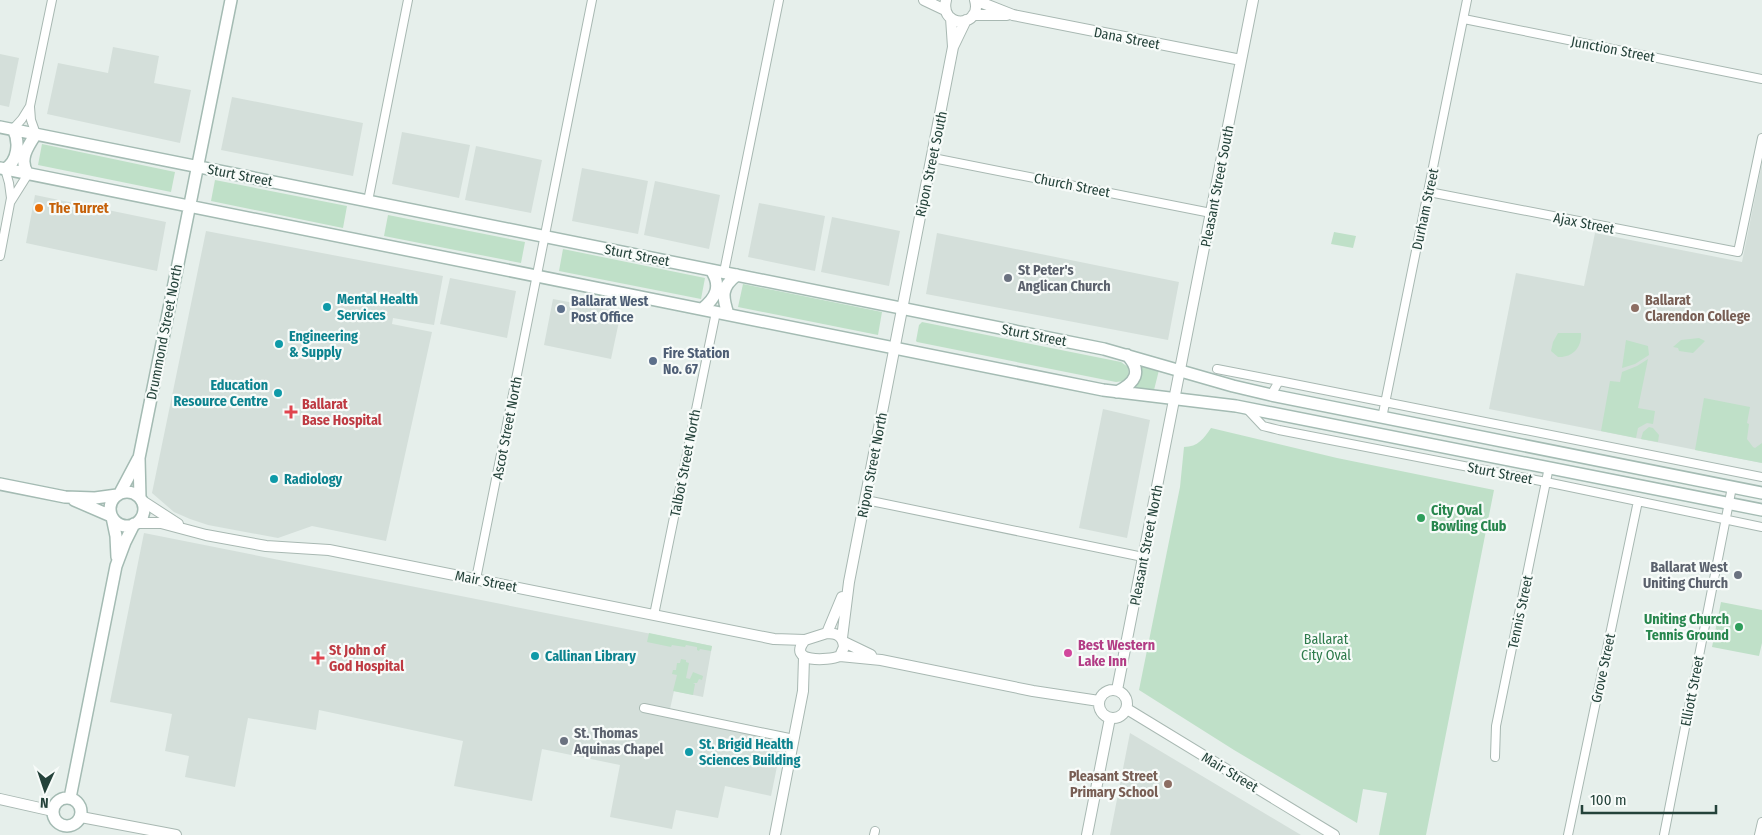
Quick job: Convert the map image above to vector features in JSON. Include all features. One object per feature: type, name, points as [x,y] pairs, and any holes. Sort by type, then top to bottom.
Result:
[{"type":"main road","name":"Drummond Street North","points":[[70,798],[116,566],[122,548],[144,512],[141,499],[139,458],[231,0]]},
{"type":"main road","name":"Sturt Street","points":[[0,127],[1128,355],[1271,395],[1762,493]]},
{"type":"main road","points":[[2,169],[12,162],[16,152],[17,139],[13,130]]},
{"type":"main road","points":[[28,174],[24,165],[25,150],[36,134]]},
{"type":"main road","name":"Sturt Street","points":[[2,169],[1117,392],[1246,408],[1762,510]]},
{"type":"main road","points":[[702,309],[716,295],[718,286],[715,275],[711,270]]},
{"type":"main road","points":[[728,314],[724,296],[725,287],[737,275]]},
{"type":"main road","points":[[1117,392],[1129,386],[1135,376],[1134,364],[1128,355]]},
{"type":"main road","name":"Drummond Street North","points":[[116,566],[116,536],[110,504],[139,458]]},
{"type":"main road","points":[[0,484],[66,497],[95,498],[131,492],[141,499]]},
{"type":"main road","points":[[66,497],[112,517],[122,525],[135,524]]},
{"type":"main road","points":[[70,798],[75,800],[81,807],[81,817],[75,824],[64,831],[56,821],[53,811],[54,805],[58,800],[70,798]]},
{"type":"street","points":[[13,130],[26,114],[30,103],[52,0]]},
{"type":"street","points":[[368,201],[408,0]]},
{"type":"street","name":"Ascot Street North","points":[[476,579],[592,0]]},
{"type":"street","points":[[724,272],[779,0]]},
{"type":"street","points":[[924,0],[947,9],[954,48]]},
{"type":"street","name":"Dana Street","points":[[975,0],[1013,14],[1241,60]]},
{"type":"street","name":"Ripon Street South","points":[[896,348],[905,290],[954,48],[976,8],[975,0]]},
{"type":"street","name":"Pleasant Street South","points":[[1174,399],[1253,0]]},
{"type":"street","name":"Durham Street","points":[[1382,418],[1467,0]]},
{"type":"street","name":"Dana Street","points":[[947,9],[958,21],[1013,14]]},
{"type":"street","name":"Junction Street","points":[[1464,19],[1762,79]]},
{"type":"street","points":[[30,103],[31,120],[36,134]]},
{"type":"street","name":"Ajax Street","points":[[1429,192],[1738,252],[1762,138]]},
{"type":"street","name":"Church Street","points":[[933,158],[1211,213]]},
{"type":"street","points":[[0,256],[10,205],[10,190],[2,169]]},
{"type":"street","points":[[10,205],[28,174]]},
{"type":"street","name":"Talbot Street North","points":[[654,615],[716,312]]},
{"type":"street","name":"Ripon Street North","points":[[843,640],[849,582],[896,348]]},
{"type":"street","points":[[1218,369],[1762,477]]},
{"type":"street","points":[[1271,395],[1280,381]]},
{"type":"street","name":"Pleasant Street North","points":[[1117,690],[1174,399]]},
{"type":"street","name":"Sturt Street","points":[[1246,408],[1262,426],[1279,430],[1546,482],[1762,527]]},
{"type":"street","name":"Tennis Street","points":[[1495,757],[1496,726],[1549,467]]},
{"type":"street","name":"Elliott Street","points":[[1664,835],[1732,487]]},
{"type":"street","name":"Mair Street","points":[[141,499],[183,527],[197,532]]},
{"type":"street","points":[[866,500],[1144,556]]},
{"type":"street","name":"Grove Street","points":[[1568,835],[1638,502]]},
{"type":"street","name":"Mair Street","points":[[135,524],[161,523],[266,546],[329,550],[774,639],[805,640]]},
{"type":"street","name":"Ripon Street North","points":[[827,633],[849,582]]},
{"type":"street","points":[[775,835],[803,691],[802,646],[805,640],[827,633],[837,634],[843,640],[881,660]]},
{"type":"street","name":"Mair Street","points":[[774,639],[803,655]]},
{"type":"street","points":[[840,656],[844,647],[843,640]]},
{"type":"street","points":[[803,655],[809,659],[817,660],[840,656],[881,660],[1033,691],[1099,701]]},
{"type":"street","points":[[803,691],[817,660]]},
{"type":"street","points":[[1117,690],[1126,697],[1126,709],[1121,716],[1106,717],[1100,711],[1099,701],[1104,692],[1117,690]]},
{"type":"street","points":[[644,708],[794,739]]},
{"type":"street","name":"Mair Street","points":[[1126,709],[1334,835]]},
{"type":"street","points":[[1087,835],[1110,718]]},
{"type":"street","points":[[0,799],[53,811]]},
{"type":"street","points":[[81,817],[176,835]]},
{"type":"street","points":[[1759,835],[1762,822]]},
{"type":"shaded area","points":[[113,47],[159,56],[154,83],[191,90],[180,143],[47,114],[58,63],[108,73]]},
{"type":"shaded area","points":[[0,54],[19,58],[9,107],[0,105]]},
{"type":"shaded area","points":[[232,97],[363,123],[353,176],[221,150]]},
{"type":"shaded area","points":[[402,132],[470,145],[459,198],[392,184]]},
{"type":"shaded area","points":[[476,146],[542,160],[531,213],[465,200]]},
{"type":"shaded area","name":"Ballarat Clarendon College","points":[[1762,163],[1762,463],[1489,409],[1516,273],[1584,286],[1595,233],[1742,262]]},
{"type":"shaded area","points":[[582,168],[648,181],[638,234],[572,221]]},
{"type":"shaded area","points":[[655,181],[720,195],[709,249],[644,235]]},
{"type":"shaded area","points":[[35,195],[166,222],[157,271],[26,243]]},
{"type":"shaded area","points":[[759,203],[825,216],[815,271],[748,257]]},
{"type":"shaded area","points":[[832,217],[900,231],[889,286],[821,272]]},
{"type":"shaded area","name":"Ballarat Base Hospital","points":[[206,231],[443,276],[434,325],[393,318],[392,324],[432,332],[386,541],[312,526],[278,538],[208,525],[174,512],[152,493]]},
{"type":"shaded area","points":[[937,233],[1179,282],[1168,340],[926,294]]},
{"type":"shaded area","points":[[450,278],[516,291],[507,338],[440,324]]},
{"type":"shaded area","points":[[553,299],[621,312],[611,359],[544,345]]},
{"type":"shaded area","points":[[1103,409],[1150,420],[1127,538],[1079,528]]},
{"type":"shaded area","name":"St John of God Hospital","points":[[144,533],[712,646],[703,697],[674,691],[670,709],[784,732],[771,796],[725,786],[718,818],[676,810],[672,829],[610,817],[620,765],[542,749],[532,801],[454,786],[463,741],[319,710],[316,730],[248,718],[235,787],[185,777],[189,756],[165,751],[172,714],[110,702]]},
{"type":"shaded area","name":"Pleasant Street Primary School","points":[[1130,733],[1301,835],[1110,835]]},
{"type":"green space","points":[[42,144],[175,172],[171,192],[38,165]]},
{"type":"green space","points":[[215,180],[347,206],[343,228],[211,201]]},
{"type":"green space","points":[[388,215],[525,242],[521,263],[384,236]]},
{"type":"green space","points":[[1334,232],[1356,236],[1353,248],[1331,244]]},
{"type":"green space","points":[[563,249],[705,278],[701,299],[559,271]]},
{"type":"green space","points":[[743,284],[882,312],[878,335],[738,307]]},
{"type":"green space","points":[[922,322],[1121,362],[1128,367],[1129,375],[1124,381],[1116,382],[917,342],[919,325]]},
{"type":"green space","points":[[1558,333],[1581,333],[1580,343],[1572,354],[1558,357],[1551,351]]},
{"type":"green space","points":[[1699,338],[1705,341],[1693,353],[1679,351],[1678,348],[1673,347],[1681,340]]},
{"type":"green space","points":[[1626,340],[1648,346],[1649,355],[1635,364],[1622,368]]},
{"type":"green space","points":[[1648,359],[1638,408],[1655,411],[1653,424],[1647,423],[1638,428],[1636,438],[1601,431],[1610,381],[1620,382],[1622,372]]},
{"type":"green space","points":[[1137,364],[1159,370],[1154,390],[1132,389]]},
{"type":"green space","points":[[1704,398],[1750,407],[1747,439],[1755,448],[1762,443],[1762,463],[1695,450]]},
{"type":"green space","points":[[1649,427],[1653,428],[1659,435],[1658,442],[1641,439],[1643,432]]},
{"type":"green space","name":"Ballarat City Oval","points":[[1211,428],[1337,458],[1494,490],[1426,835],[1379,835],[1387,793],[1363,789],[1357,823],[1234,750],[1139,690],[1180,487],[1184,447],[1197,444]]},
{"type":"green space","name":"Uniting Church Tennis Ground","points":[[1721,602],[1762,610],[1762,643],[1759,656],[1712,647]]},
{"type":"green space","points":[[649,633],[712,646],[711,651],[700,649],[699,651],[697,647],[686,645],[685,647],[672,645],[671,647],[647,642]]},
{"type":"green space","points":[[681,659],[689,663],[686,678],[690,679],[693,672],[703,676],[702,680],[699,679],[697,683],[693,683],[695,684],[693,695],[673,691],[677,675],[672,674],[673,670],[676,670],[677,663],[680,663]]},
{"type":"place","name":"The Turret","points":[[39,208]]},
{"type":"place","name":"St Peter's Anglican Church","points":[[1008,278]]},
{"type":"place","name":"Mental Health Services","points":[[327,307]]},
{"type":"place","name":"Ballarat Clarendon College","points":[[1635,308]]},
{"type":"place","name":"Ballarat West Post Office","points":[[561,309]]},
{"type":"place","name":"Engineering & Supply","points":[[279,344]]},
{"type":"place","name":"Fire Station No. 67","points":[[653,361]]},
{"type":"place","name":"Education Resource Centre","points":[[278,393]]},
{"type":"place","name":"Ballarat Base Hospital","points":[[291,412]]},
{"type":"place","name":"Radiology","points":[[274,479]]},
{"type":"place","name":"City Oval Bowling Club","points":[[1421,518]]},
{"type":"place","name":"Ballarat West Uniting Church","points":[[1738,575]]},
{"type":"place","name":"Uniting Church Tennis Ground","points":[[1739,627]]},
{"type":"place","name":"Best Western Lake Inn","points":[[1068,653]]},
{"type":"place","name":"Callinan Library","points":[[535,656]]},
{"type":"place","name":"St John of God Hospital","points":[[318,658]]},
{"type":"place","name":"St. Thomas Aquinas Chapel","points":[[564,741]]},
{"type":"place","name":"St. Brigid Health Sciences Building","points":[[689,752]]},
{"type":"place","name":"Pleasant Street Primary School","points":[[1168,784]]}]
